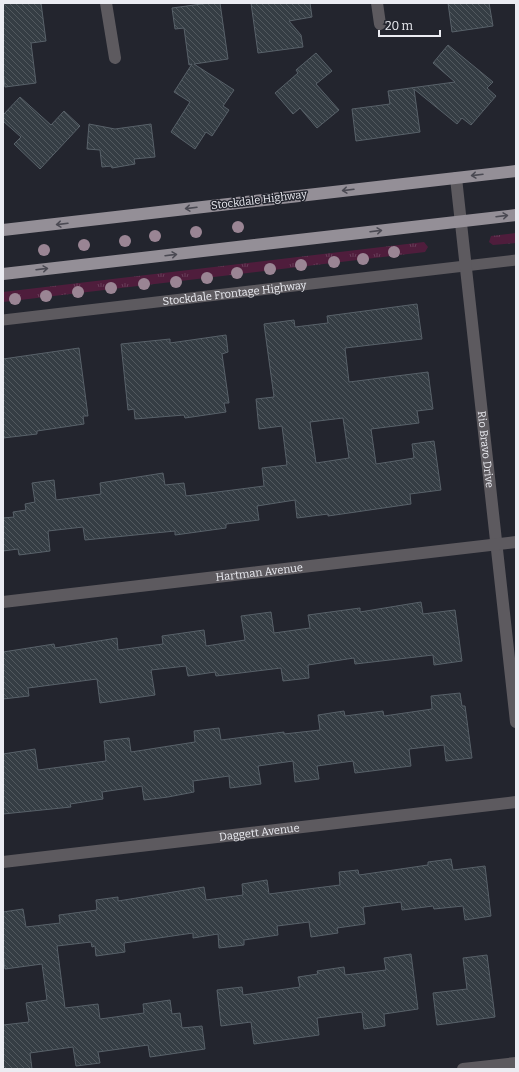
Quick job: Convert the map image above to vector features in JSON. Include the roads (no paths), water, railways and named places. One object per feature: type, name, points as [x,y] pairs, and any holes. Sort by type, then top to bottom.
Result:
[{"type":"main road","name":"Stockdale Highway","points":[[3,230],[516,171]]},
{"type":"main road","points":[[3,274],[516,214]]},
{"type":"street","points":[[106,3],[115,58]]},
{"type":"street","points":[[377,3],[380,24]]},
{"type":"street","name":"Rio Bravo Drive","points":[[456,178],[467,266],[495,545],[516,722]]},
{"type":"street","name":"Hartman Avenue","points":[[3,602],[516,542]]},
{"type":"street","name":"Daggett Avenue","points":[[3,862],[516,802]]},
{"type":"street","points":[[463,1069],[516,1063]]},
{"type":"lane","name":"Stockdale Frontage Highway","points":[[3,320],[516,260]]}]
